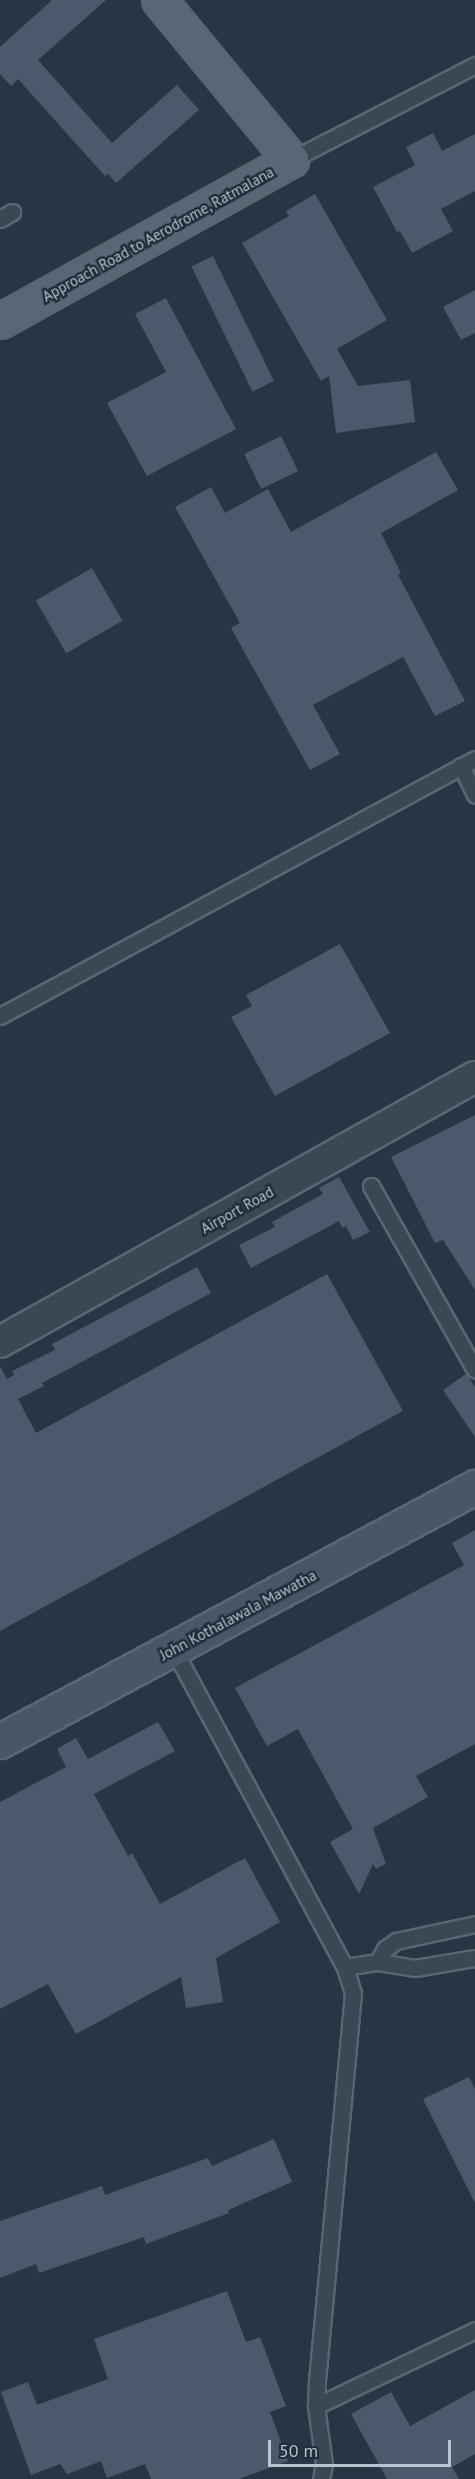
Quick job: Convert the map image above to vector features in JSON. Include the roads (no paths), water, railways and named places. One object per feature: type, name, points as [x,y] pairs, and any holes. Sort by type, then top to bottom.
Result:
[{"type":"main road","name":"Approach Road to Aerodrome, Ratmalana","points":[[0,321],[291,160],[159,0]]},
{"type":"street","name":"Airport Road","points":[[0,1342],[475,1077]]},
{"type":"street","name":"John Kothalawala Mawatha","points":[[0,1741],[475,1488]]},
{"type":"lane","points":[[291,160],[475,65]]},
{"type":"lane","points":[[0,1016],[468,763],[475,795]]},
{"type":"lane","points":[[371,1186],[475,1370]]},
{"type":"lane","points":[[174,1650],[345,1967],[353,1993],[353,2015],[316,2406],[323,2444],[324,2464],[321,2479]]},
{"type":"lane","points":[[378,1962],[385,1949],[396,1941],[475,1924]]},
{"type":"lane","points":[[345,1967],[378,1962],[415,1968],[475,1958]]},
{"type":"lane","points":[[316,2406],[475,2330]]}]
